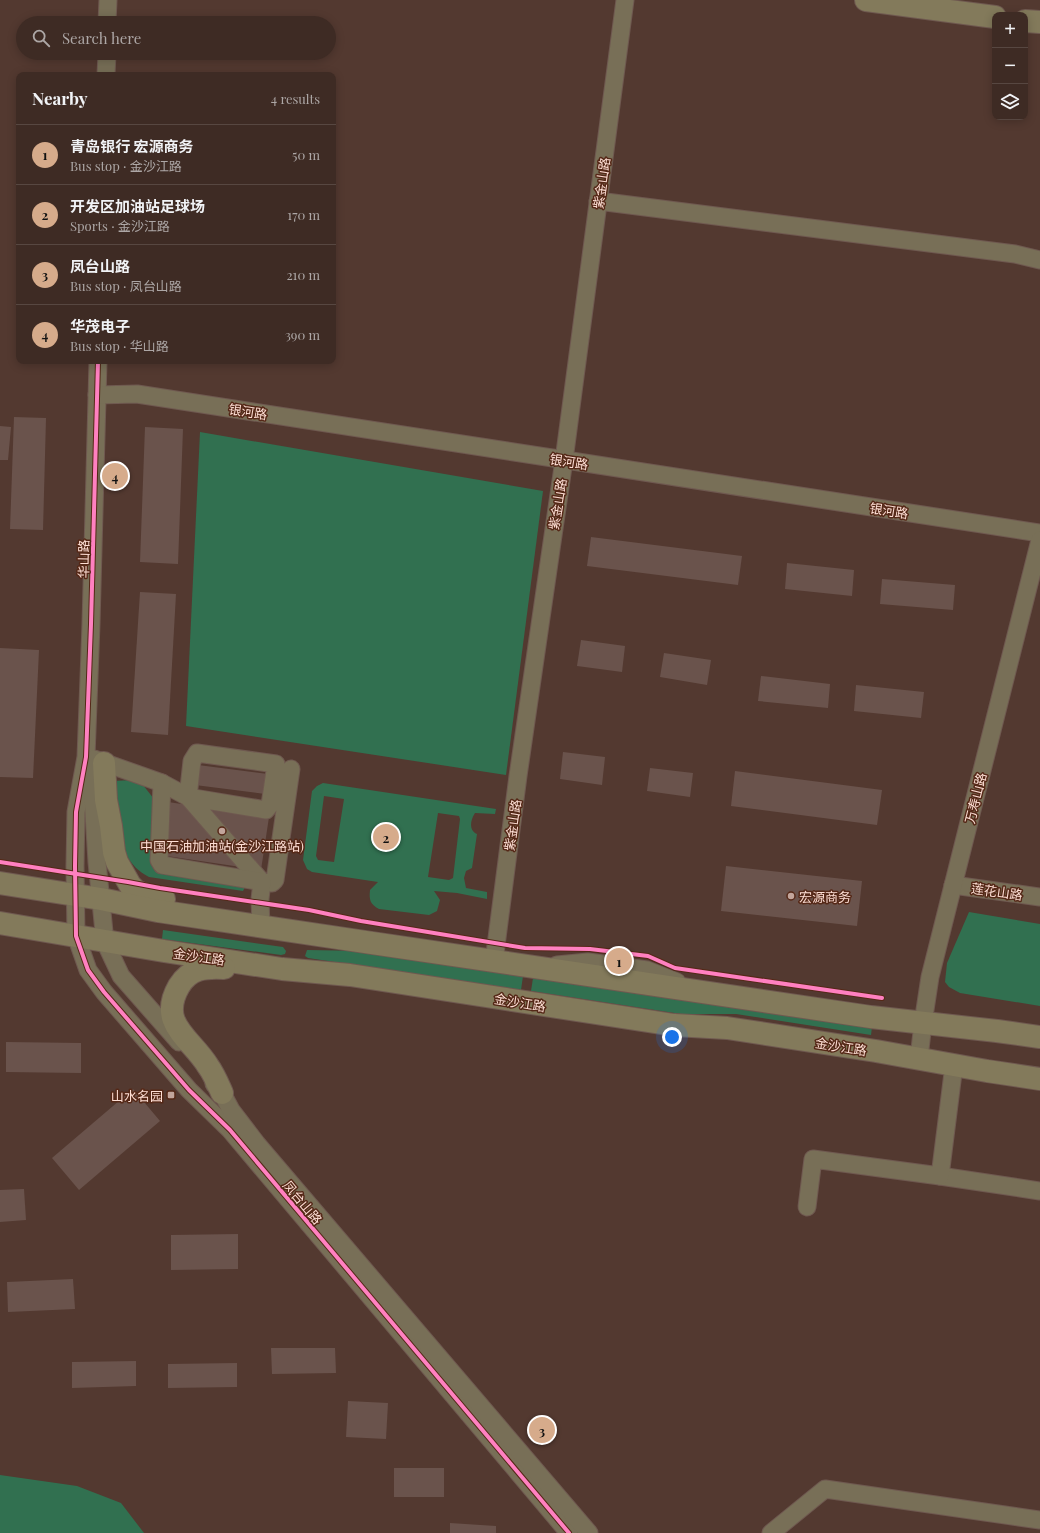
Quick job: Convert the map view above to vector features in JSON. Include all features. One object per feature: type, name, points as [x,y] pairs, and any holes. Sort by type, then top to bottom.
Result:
[{"type":"main road","points":[[866,0],[992,17]]},
{"type":"main road","points":[[1028,20],[1040,22]]},
{"type":"main road","points":[[95,760],[106,800],[114,852],[122,872],[130,885],[136,891],[149,897],[216,909],[261,927]]},
{"type":"main road","points":[[0,883],[101,899],[158,911],[261,927],[494,960],[875,1018],[992,1030],[1040,1037]]},
{"type":"main road","name":"金沙江路","points":[[0,923],[105,942],[282,969],[350,976],[667,1024],[727,1028],[919,1058],[1040,1079]]},
{"type":"main road","points":[[222,1093],[208,1065],[176,1027],[171,1006],[175,994],[181,983],[189,974],[199,969],[282,969]]},
{"type":"street","points":[[108,0],[108,16]]},
{"type":"street","name":"紫金山路","points":[[494,960],[518,776],[564,460],[625,0]]},
{"type":"street","points":[[106,72],[107,60]]},
{"type":"street","points":[[598,201],[1015,254],[1040,260]]},
{"type":"street","name":"华山路","points":[[95,760],[92,624],[98,364]]},
{"type":"street","name":"银河路","points":[[97,395],[137,394],[1040,533]]},
{"type":"street","name":"万寿山路","points":[[919,1058],[930,978],[1040,540]]},
{"type":"street","points":[[95,760],[162,784],[188,797],[266,810],[270,805],[276,764],[197,753],[192,761],[188,797],[262,882],[260,899],[261,927]]},
{"type":"street","name":"凤台山路","points":[[95,760],[76,812],[76,936],[88,970],[104,992],[189,1090],[230,1130],[569,1533]]},
{"type":"street","name":"凤台山路","points":[[95,760],[93,797],[97,862],[105,942],[120,976],[187,1051],[222,1093],[231,1110],[257,1144],[588,1533]]},
{"type":"street","points":[[162,784],[159,860],[162,865],[272,884],[275,880],[291,769]]},
{"type":"street","name":"莲花山路","points":[[953,886],[1040,897]]},
{"type":"street","points":[[940,1176],[954,1065]]},
{"type":"street","points":[[808,1207],[813,1159],[940,1176],[1040,1192]]},
{"type":"street","points":[[771,1533],[825,1489],[1040,1520]]},
{"type":"green space","points":[[200,432],[543,491],[506,775],[186,726]]},
{"type":"green space","points":[[133,780],[143,785],[154,799],[150,863],[155,871],[245,887],[243,891],[149,877],[136,867],[126,854],[113,781]]},
{"type":"green space","points":[[323,783],[496,809],[495,814],[475,813],[474,815],[471,827],[477,834],[472,868],[466,871],[464,878],[466,888],[487,892],[487,899],[457,893],[434,891],[440,900],[437,911],[429,915],[379,909],[372,903],[370,896],[370,890],[378,882],[312,872],[307,869],[303,860],[312,791]],"holes":[[[324,796],[344,799],[334,862],[318,860],[316,856]],[[438,813],[459,816],[460,819],[453,878],[449,880],[428,877]]]},
{"type":"green space","points":[[969,912],[1040,924],[1040,1006],[960,993],[949,987],[945,982],[947,963]]},
{"type":"green space","points":[[163,930],[283,947],[286,951],[285,954],[281,955],[162,939]]},
{"type":"green space","points":[[307,950],[365,951],[523,976],[521,990],[308,958],[305,956]]},
{"type":"green space","points":[[533,978],[872,1027],[871,1035],[736,1014],[681,1014],[531,991]]},
{"type":"green space","points":[[0,1475],[77,1486],[121,1503],[144,1533],[0,1533]]},
{"type":"building","points":[[14,417],[46,418],[43,530],[10,529]]},
{"type":"building","points":[[0,426],[11,427],[8,460],[0,460]]},
{"type":"building","points":[[145,427],[183,429],[178,564],[140,562]]},
{"type":"building","points":[[591,537],[742,556],[738,585],[587,566]]},
{"type":"building","points":[[787,563],[854,570],[852,596],[785,589]]},
{"type":"building","points":[[882,579],[955,585],[953,610],[880,604]]},
{"type":"building","points":[[140,592],[176,594],[168,735],[131,732]]},
{"type":"building","points":[[581,640],[625,646],[622,672],[577,666]]},
{"type":"building","points":[[0,648],[39,650],[33,778],[0,777]]},
{"type":"building","points":[[664,653],[711,660],[707,685],[660,677]]},
{"type":"building","points":[[761,676],[830,684],[828,708],[758,701]]},
{"type":"building","points":[[856,685],[924,692],[921,718],[854,711]]},
{"type":"building","points":[[563,752],[605,757],[602,785],[560,779]]},
{"type":"building","points":[[198,765],[268,774],[265,794],[195,785]]},
{"type":"building","points":[[650,768],[693,773],[690,797],[647,791]]},
{"type":"building","points":[[735,771],[882,790],[877,825],[731,806]]},
{"type":"building","points":[[168,802],[269,817],[261,870],[160,855]]},
{"type":"building","name":"宏源商务","points":[[726,866],[862,881],[857,926],[721,911]]},
{"type":"building","points":[[6,1042],[81,1043],[81,1073],[6,1072]]},
{"type":"building","points":[[133,1089],[160,1121],[79,1190],[52,1158]]},
{"type":"building","points":[[24,1189],[26,1220],[0,1222],[0,1190]]},
{"type":"building","points":[[238,1234],[238,1269],[171,1270],[171,1235]]},
{"type":"building","points":[[73,1279],[75,1309],[8,1312],[7,1282]]},
{"type":"building","points":[[271,1348],[335,1348],[336,1373],[272,1374]]},
{"type":"building","points":[[136,1361],[136,1386],[72,1388],[72,1362]]},
{"type":"building","points":[[237,1363],[237,1387],[168,1388],[168,1364]]},
{"type":"building","points":[[348,1401],[388,1403],[386,1439],[346,1437]]},
{"type":"building","points":[[394,1468],[444,1468],[444,1497],[394,1497]]},
{"type":"building","points":[[450,1523],[496,1526],[496,1533],[450,1533]]},
{"type":"cycle path","points":[[98,364],[86,757],[76,812],[75,866],[76,936],[88,970],[104,992],[189,1090],[230,1130],[569,1533]]},
{"type":"cycle path","points":[[0,862],[309,910],[361,921],[525,948],[590,949],[648,956],[675,968],[882,998]]},
{"type":"place","name":"华茂电子","points":[[115,476]]},
{"type":"place","name":"中国石油加油站(金沙江路站)","points":[[222,831]]},
{"type":"place","name":"开发区加油站足球场","points":[[386,837]]},
{"type":"place","name":"宏源商务","points":[[791,896]]},
{"type":"place","name":"青岛银行 宏源商务","points":[[619,961]]},
{"type":"place","name":"山水名园","points":[[171,1095]]},
{"type":"place","name":"凤台山路","points":[[542,1430]]}]
